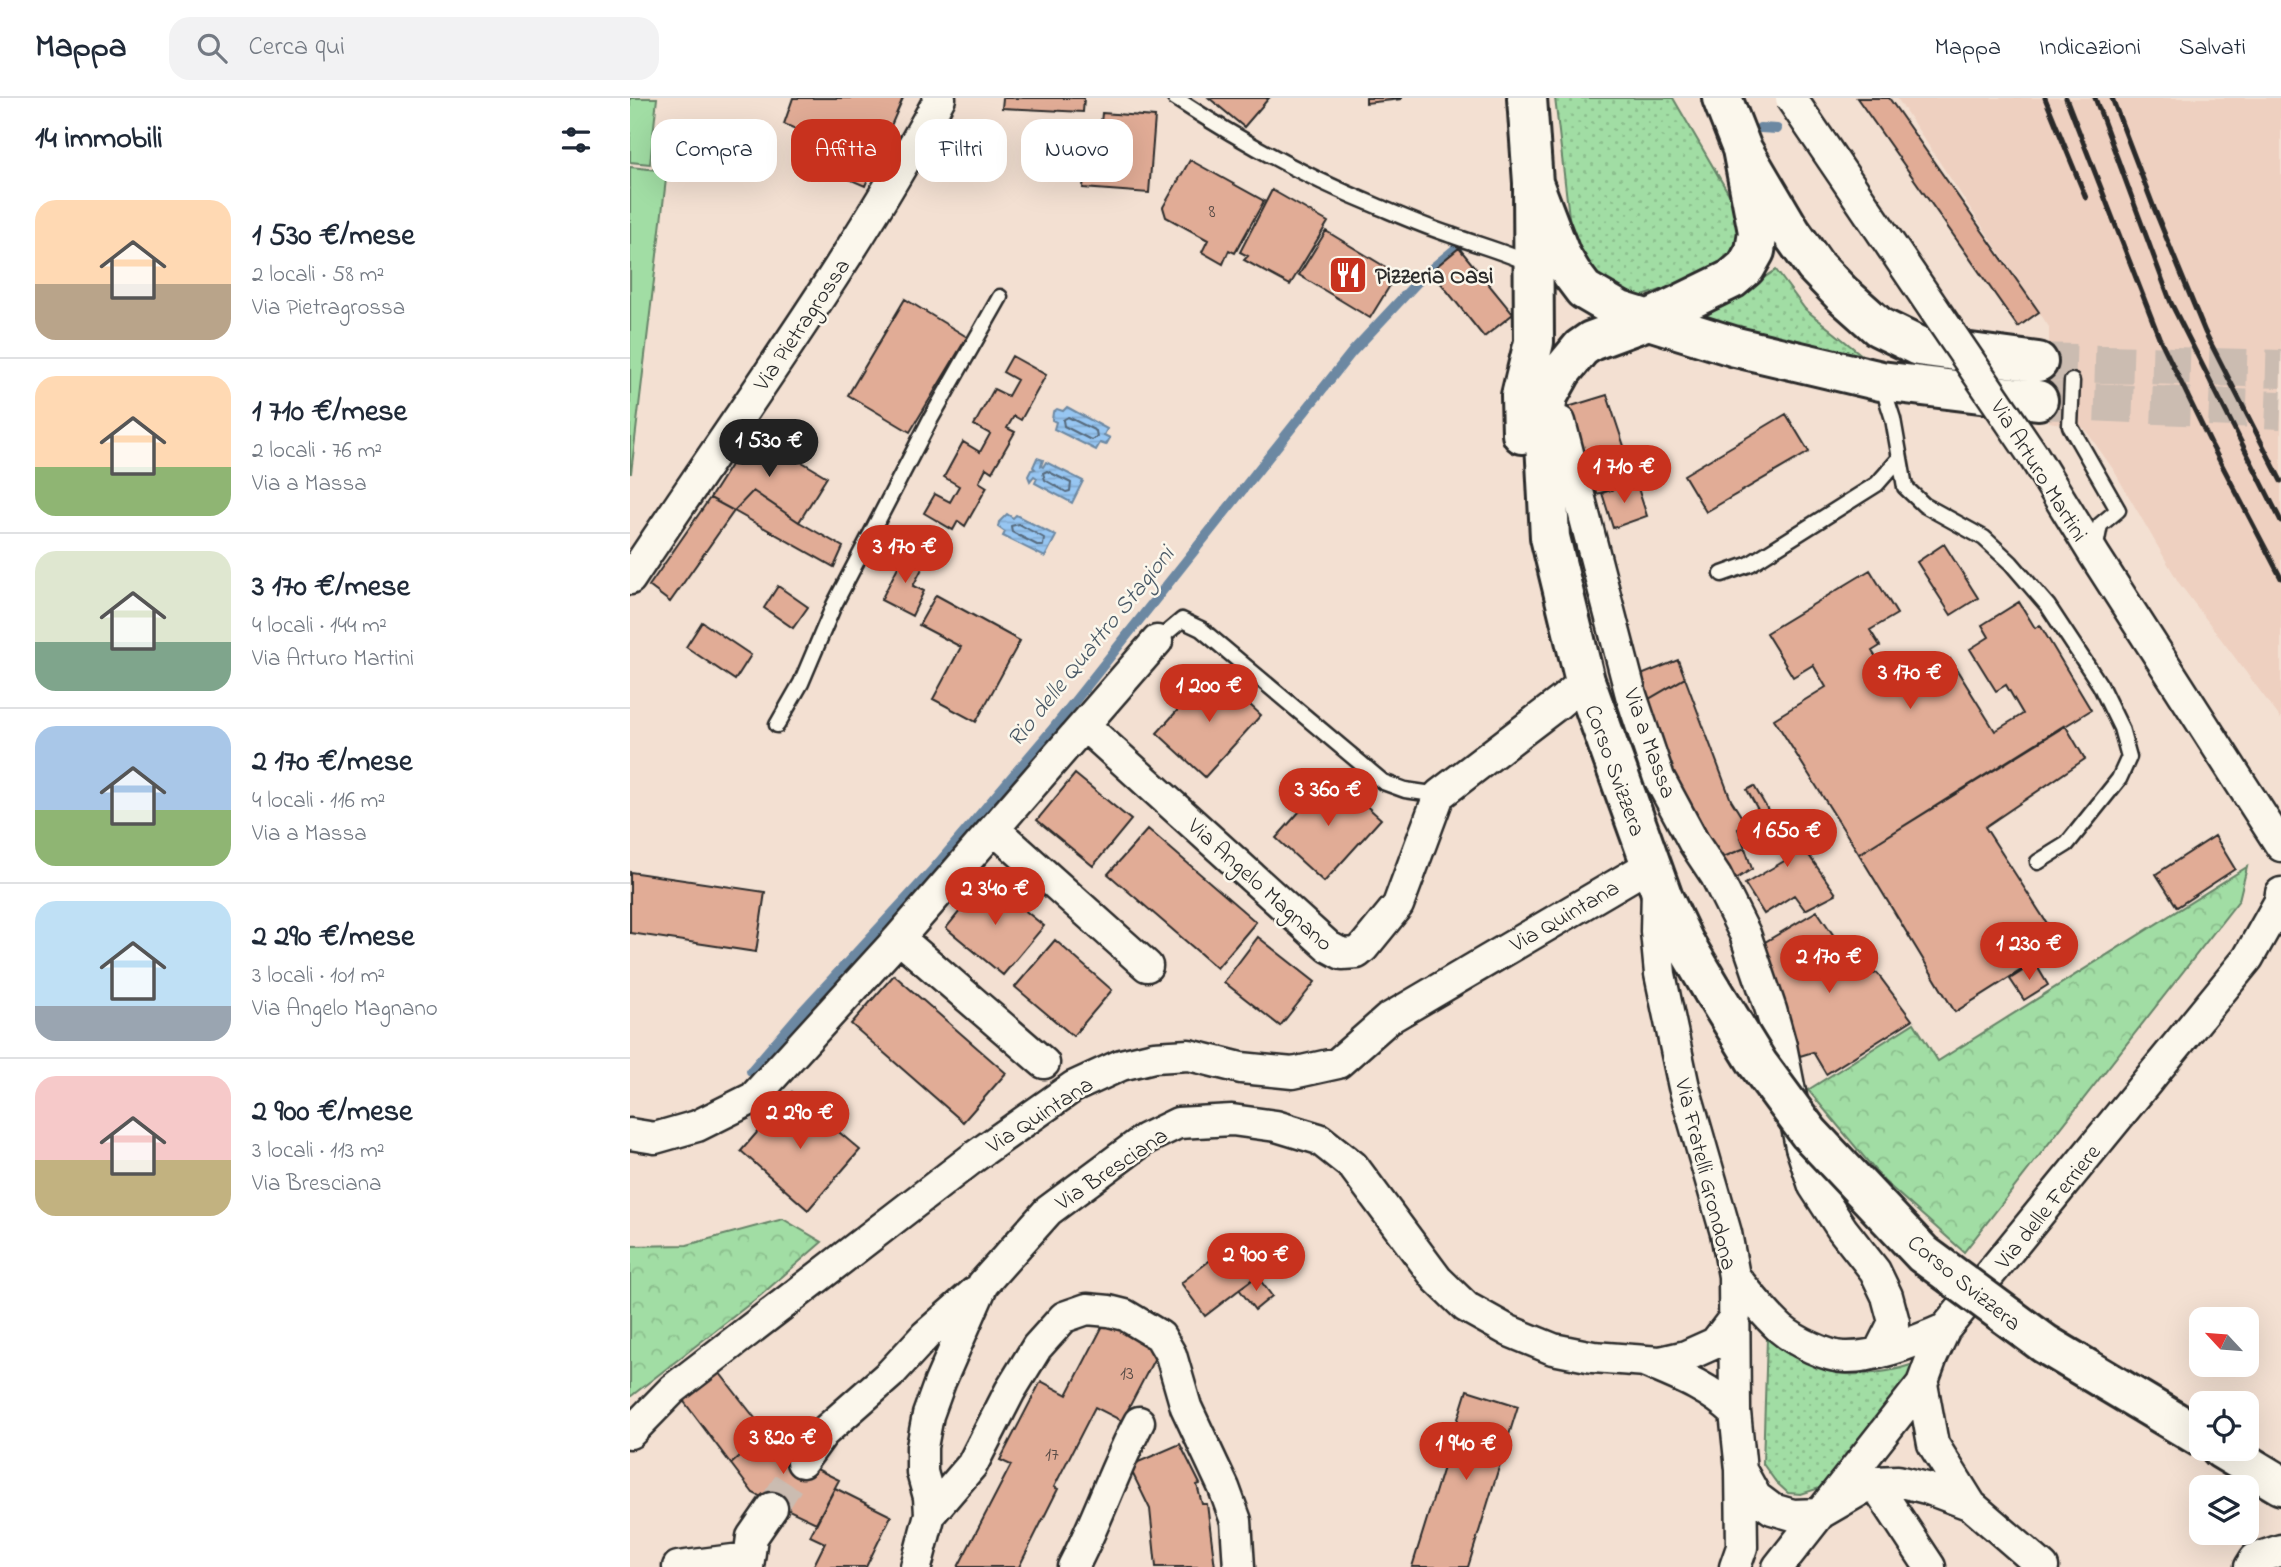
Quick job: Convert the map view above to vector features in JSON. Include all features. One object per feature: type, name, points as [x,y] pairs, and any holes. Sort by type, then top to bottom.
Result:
[{"type":"main road","points":[[1527,98],[1533,183],[1534,342],[1521,396],[1523,458],[1550,537]]},
{"type":"main road","points":[[1722,98],[1742,149],[1791,232],[1815,266],[1880,327],[1918,346],[2038,362]]},
{"type":"main road","name":"Corso Svizzera","points":[[1742,149],[1758,232],[1755,251],[1746,267],[1732,279],[1648,320],[1591,341],[1581,348],[1562,371],[1548,396],[1544,424],[1550,537],[1585,681],[1663,898],[1684,942],[1758,1064],[1810,1133],[1923,1254],[2045,1344],[2189,1430]]},
{"type":"main road","points":[[1533,183],[1561,256],[1584,290],[1620,311],[1736,347],[1881,381],[2038,400]]},
{"type":"main road","points":[[2241,1461],[2281,1485]]},
{"type":"street","name":"Via Pietragrossa","points":[[630,579],[849,254],[940,98]]},
{"type":"street","name":"Via Arturo Martini","points":[[1791,98],[2034,456],[2281,846]]},
{"type":"street","name":"Via a Massa","points":[[1560,422],[1631,695],[1659,778],[1716,876],[1745,934],[1781,1046],[1797,1130],[1814,1186],[1842,1229],[1875,1271],[1887,1296],[1895,1322],[1879,1352]]},
{"type":"street","points":[[630,1134],[655,1138],[697,1126],[752,1098],[899,938],[1157,641]]},
{"type":"street","points":[[1439,795],[1585,681]]},
{"type":"street","name":"Via Angelo Magnano","points":[[1085,726],[1329,947],[1342,954],[1357,953],[1363,948],[1398,905],[1439,795]]},
{"type":"street","points":[[994,829],[1147,966]]},
{"type":"street","name":"Via Fratelli Grondona","points":[[1654,873],[1660,974],[1684,1087],[1726,1233],[1734,1276],[1735,1412],[1741,1470],[1742,1547],[1735,1567]]},
{"type":"street","name":"Via Quintana","points":[[630,1433],[673,1389],[974,1157],[1073,1087],[1121,1065],[1154,1057],[1189,1055],[1241,1069],[1293,1073],[1338,1063],[1388,1019],[1654,873]]},
{"type":"street","name":"Via delle Ferriere","points":[[1778,1567],[1923,1384],[1945,1329],[2248,958],[2280,897]]},
{"type":"street","points":[[899,938],[1044,1063]]},
{"type":"street","name":"Via Bresciana","points":[[916,1567],[930,1514],[929,1497],[922,1472],[922,1447],[928,1415],[984,1284],[1048,1211],[1145,1139],[1178,1123],[1232,1120],[1276,1126],[1319,1139],[1353,1166],[1437,1279],[1466,1307],[1509,1331],[1553,1349],[1593,1357],[1660,1362],[1686,1356],[1715,1343],[1735,1317]]},
{"type":"street","points":[[1734,1276],[1781,1329],[1796,1341],[1844,1357],[1879,1352],[1945,1329]]},
{"type":"street","points":[[802,1462],[823,1433],[890,1374],[925,1336],[984,1284]]},
{"type":"street","points":[[930,1514],[972,1465],[1010,1391],[1037,1347],[1065,1317],[1087,1309],[1110,1311],[1125,1315],[1160,1336],[1171,1355],[1186,1407],[1224,1488],[1236,1521],[1239,1567]]},
{"type":"street","name":"Via Bresciana","points":[[1645,1362],[1704,1388],[1722,1399],[1735,1412]]},
{"type":"street","points":[[1923,1384],[1933,1444],[1972,1505],[2043,1567]]},
{"type":"street","points":[[1073,1567],[1121,1455],[1139,1422]]},
{"type":"street","name":"Via Fratelli Grondona","points":[[1741,1470],[1756,1497],[1772,1509],[1793,1515],[1819,1514]]},
{"type":"street","points":[[1874,1482],[1898,1481],[1972,1505]]},
{"type":"street","points":[[1874,1482],[1930,1567]]},
{"type":"street","name":"Via delle Ferriere","points":[[1819,1514],[1874,1482]]},
{"type":"street","points":[[678,1567],[749,1563],[752,1537],[772,1508]]},
{"type":"street","points":[[2250,1567],[2255,1559],[2281,1550]]},
{"type":"lane","points":[[1175,98],[1252,147],[1306,175],[1450,235],[1509,253],[1533,265]]},
{"type":"lane","points":[[778,725],[801,683],[834,605],[930,420],[1000,297]]},
{"type":"lane","points":[[1881,381],[1893,419],[1905,487],[1924,505],[1984,538],[2011,563],[2048,606],[2100,685],[2120,728],[2129,757],[2119,779],[2067,844],[2038,862]]},
{"type":"lane","points":[[2072,381],[2070,426],[2118,510],[2100,525],[2095,556]]},
{"type":"lane","points":[[1722,574],[1750,564],[1877,484],[1899,459]]},
{"type":"lane","points":[[1157,641],[1182,620],[1200,629],[1383,782],[1405,790],[1439,795]]},
{"type":"shaded area","points":[[1897,98],[2281,98],[2281,719],[2179,583],[2113,469],[2084,428],[2049,422],[2049,327]]},
{"type":"green space","points":[[630,98],[657,98],[655,119],[651,119],[650,164],[630,162]]},
{"type":"green space","points":[[1555,98],[1673,98],[1737,208],[1743,230],[1735,254],[1726,268],[1637,298],[1612,294],[1574,259]]},
{"type":"green space","points":[[630,167],[651,169],[651,182],[666,182],[630,473]]},
{"type":"green space","points":[[1776,270],[1805,309],[1863,356],[1703,318]]},
{"type":"green space","points":[[2247,867],[2239,900],[1964,1252],[1884,1181],[1808,1090],[1914,1023],[1938,1061]]},
{"type":"green space","points":[[783,1219],[822,1242],[761,1295],[630,1397],[630,1246],[687,1245]]},
{"type":"green space","points":[[1767,1338],[1810,1363],[1836,1373],[1874,1373],[1921,1361],[1823,1487],[1801,1494],[1788,1493],[1763,1464]]},
{"type":"water","points":[[1067,407],[1107,429],[1104,435],[1110,438],[1106,445],[1100,443],[1096,450],[1054,429],[1056,422],[1052,420],[1053,412],[1057,409],[1063,411]]},
{"type":"water","points":[[1037,458],[1043,460],[1043,467],[1046,462],[1083,481],[1072,503],[1035,483],[1037,478],[1034,476],[1030,481],[1028,476],[1031,470],[1035,469],[1033,467]]},
{"type":"water","points":[[1007,514],[1013,518],[1016,515],[1056,536],[1045,557],[1003,536],[1005,532],[998,527]]},
{"type":"building","points":[[793,98],[903,98],[894,119],[791,119],[791,127],[784,124]]},
{"type":"building","points":[[1003,98],[1084,98],[1083,112],[1002,108]]},
{"type":"building","points":[[1209,98],[1269,98],[1244,127]]},
{"type":"building","points":[[1366,98],[1401,98],[1401,99],[1366,103]]},
{"type":"building","points":[[1857,98],[1889,98],[2039,312],[2018,327]]},
{"type":"building","points":[[1102,113],[1155,117],[1149,193],[1083,188],[1083,182],[1133,182],[1133,119],[1101,119]]},
{"type":"building","points":[[1190,160],[1264,201],[1235,253],[1229,250],[1223,264],[1202,252],[1208,240],[1166,217],[1163,207]]},
{"type":"building","points":[[1272,190],[1328,222],[1290,285],[1244,260],[1248,256],[1240,252]]},
{"type":"building","name":"Pizzeria Oasi","points":[[1326,231],[1397,274],[1370,318],[1299,275]]},
{"type":"building","points":[[1459,248],[1513,314],[1484,337],[1431,271]]},
{"type":"building","points":[[905,299],[967,337],[910,432],[848,395]]},
{"type":"building","points":[[1012,356],[1046,375],[1021,420],[1014,416],[1007,428],[1015,432],[992,472],[986,468],[979,482],[987,487],[965,526],[958,521],[953,530],[924,513],[935,494],[950,502],[959,486],[944,477],[963,442],[980,452],[990,434],[974,425],[994,389],[1008,396],[1017,380],[1003,372]]},
{"type":"building","points":[[1607,395],[1636,482],[1597,494],[1568,407]]},
{"type":"building","points":[[1786,414],[1809,452],[1706,512],[1684,475]]},
{"type":"building","points":[[752,432],[827,477],[799,522],[753,491],[734,511],[710,498]]},
{"type":"building","points":[[1636,482],[1647,516],[1613,528],[1602,493]]},
{"type":"building","points":[[753,491],[843,547],[834,567],[734,511]]},
{"type":"building","points":[[710,498],[734,511],[670,602],[649,586]]},
{"type":"building","points":[[1944,544],[1978,598],[1951,615],[1917,562]]},
{"type":"building","points":[[906,551],[926,561],[913,586],[924,591],[912,616],[881,600]]},
{"type":"building","points":[[1870,570],[1897,614],[1870,630],[1880,646],[1872,651],[1897,692],[1950,659],[1995,731],[2023,714],[2006,685],[1996,691],[1970,649],[1989,637],[1982,625],[2019,602],[2035,628],[2040,625],[2091,710],[1859,854],[1774,719],[1826,687],[1813,665],[1793,677],[1766,633]]},
{"type":"building","points":[[778,586],[808,607],[793,628],[764,608]]},
{"type":"building","points":[[936,595],[1020,641],[976,722],[933,699],[961,647],[919,625]]},
{"type":"building","points":[[702,622],[751,655],[735,680],[686,647]]},
{"type":"building","points":[[1678,660],[1685,678],[1649,699],[1641,675]]},
{"type":"building","points":[[1213,671],[1261,715],[1205,777],[1157,733]]},
{"type":"building","points":[[1685,678],[1731,800],[1746,824],[1738,829],[1745,848],[1721,858],[1666,759],[1649,699]]},
{"type":"building","points":[[2065,725],[2085,759],[1985,827],[2061,945],[1955,1012],[1859,854]]},
{"type":"building","points":[[1075,774],[1131,820],[1093,866],[1037,820]]},
{"type":"building","points":[[1332,775],[1381,819],[1324,882],[1276,838]]},
{"type":"building","points":[[1754,786],[1768,810],[1782,817],[1836,894],[1805,910],[1794,895],[1764,914],[1745,884],[1786,860],[1747,790]]},
{"type":"building","points":[[1148,829],[1256,922],[1217,968],[1108,874]]},
{"type":"building","points":[[2215,836],[2235,869],[2177,907],[2156,874]]},
{"type":"building","points":[[1745,848],[1752,869],[1734,880],[1721,858]]},
{"type":"building","points":[[630,872],[765,892],[756,952],[630,933]]},
{"type":"building","points":[[986,879],[1044,926],[1003,975],[946,928]]},
{"type":"building","points":[[1817,911],[1862,977],[1877,973],[1912,1020],[1826,1074],[1813,1052],[1800,1056],[1760,945]]},
{"type":"building","points":[[1258,937],[1315,982],[1280,1026],[1224,982]]},
{"type":"building","points":[[1055,940],[1112,990],[1073,1036],[1015,987]]},
{"type":"building","points":[[2035,963],[2048,985],[2024,1000],[2010,979]]},
{"type":"building","points":[[894,975],[1006,1073],[963,1122],[851,1024]]},
{"type":"building","points":[[792,1092],[860,1150],[808,1210],[741,1151]]},
{"type":"building","points":[[1232,1243],[1257,1276],[1205,1316],[1181,1283]]},
{"type":"building","points":[[1257,1276],[1272,1296],[1255,1310],[1239,1289]]},
{"type":"building","points":[[1108,1316],[1162,1344],[1122,1421],[1095,1407],[1054,1487],[1058,1489],[1019,1567],[958,1567],[1011,1465],[1000,1460],[1041,1381],[1067,1395]]},
{"type":"building","points":[[719,1372],[758,1422],[739,1436],[748,1449],[731,1464],[682,1399]]},
{"type":"building","points":[[1467,1390],[1518,1406],[1468,1567],[1412,1567]]},
{"type":"building","points":[[758,1422],[780,1451],[839,1480],[816,1523],[753,1493],[731,1464],[748,1449],[739,1436]]},
{"type":"building","points":[[1180,1444],[1200,1484],[1197,1485],[1202,1504],[1207,1504],[1215,1567],[1156,1567],[1150,1509],[1129,1466]]},
{"type":"building","points":[[835,1488],[891,1516],[866,1567],[813,1567],[825,1543],[810,1536]]},
{"type":"waterway","name":"Rio delle Quattro Stagioni","points":[[1760,128],[1777,129]]},
{"type":"waterway","name":"Rio delle Quattro Stagioni","points":[[751,1071],[931,872],[1051,731],[1352,352],[1424,275],[1459,246]]},
{"type":"tunnel","points":[[2038,362],[2281,369]]},
{"type":"tunnel","points":[[2038,400],[2281,410]]},
{"type":"tunnel","points":[[772,1508],[802,1462]]},
{"type":"railway","points":[[2045,98],[2086,198]]},
{"type":"railway","points":[[2066,98],[2159,337],[2281,578]]},
{"type":"railway","points":[[2095,98],[2171,303],[2281,521]]},
{"type":"railway","points":[[2112,98],[2205,332],[2281,481]]},
{"type":"place","name":"Pizzeria Oasi","points":[[1348,275]]}]
